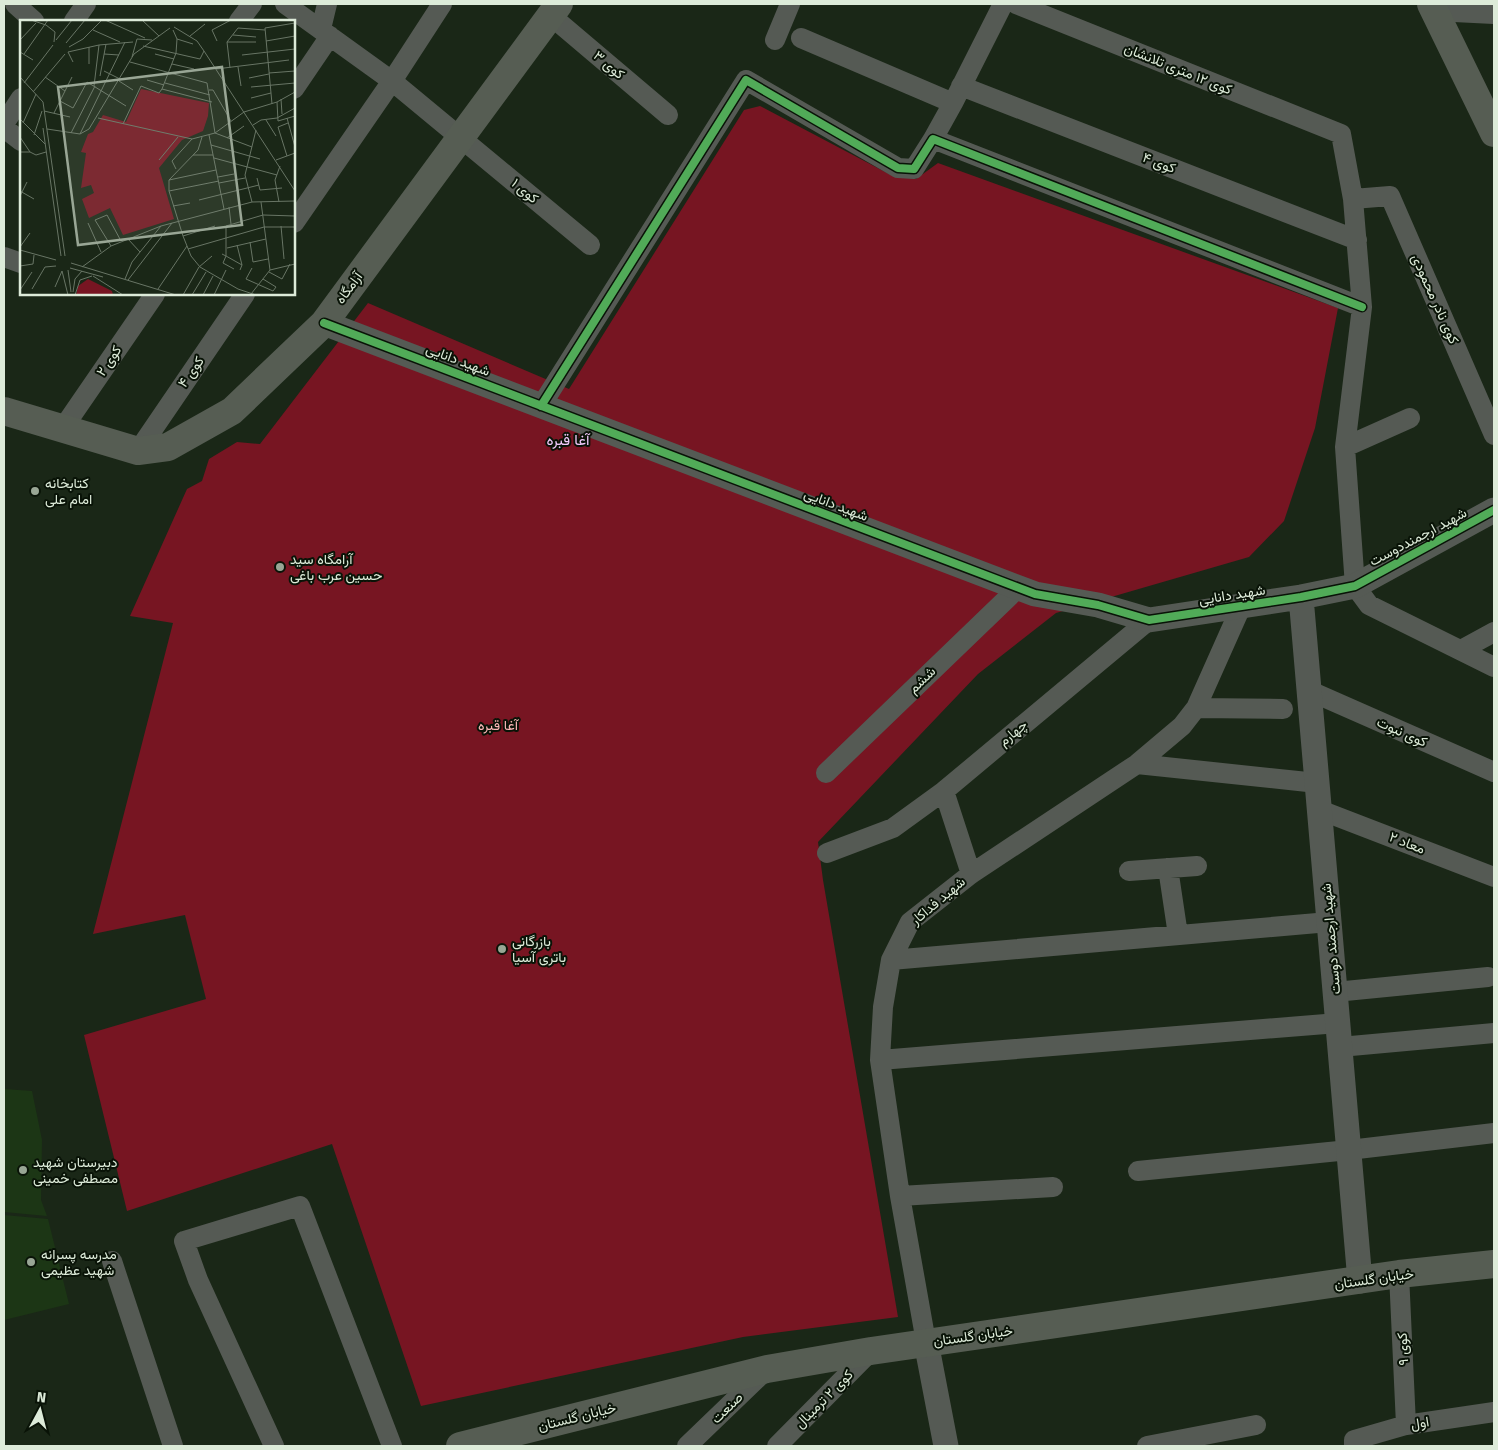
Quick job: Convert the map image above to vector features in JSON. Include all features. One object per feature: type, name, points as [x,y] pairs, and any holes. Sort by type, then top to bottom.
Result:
[{"type":"main road","points":[[1432,8],[1494,133]]},
{"type":"main road","name":"آرامگاه","points":[[4,412],[138,451],[168,447],[232,412],[324,323],[555,9]]},
{"type":"main road","name":"خیابان گلستان","points":[[461,1446],[767,1369],[926,1342],[1399,1274],[1494,1264]]},
{"type":"street","points":[[15,4],[33,20]]},
{"type":"street","points":[[75,20],[86,4]]},
{"type":"street","points":[[240,20],[252,4]]},
{"type":"street","name":"کوی ۱","points":[[286,4],[392,81],[590,245]]},
{"type":"street","points":[[295,88],[325,33],[327,4]]},
{"type":"street","points":[[295,223],[442,4]]},
{"type":"street","points":[[775,40],[790,4]]},
{"type":"street","points":[[541,406],[746,80],[898,168],[914,169],[957,95],[1003,4]]},
{"type":"street","name":"کوی ۱۲ متری تلانشان","points":[[1016,4],[1341,134],[1353,199]]},
{"type":"street","points":[[1432,8],[1494,14]]},
{"type":"street","name":"کوی ۳","points":[[555,9],[668,115]]},
{"type":"street","name":"کوی ۴","points":[[802,38],[1357,240]]},
{"type":"street","points":[[4,124],[20,100]]},
{"type":"street","points":[[4,128],[20,140]]},
{"type":"street","points":[[933,139],[1362,307]]},
{"type":"street","name":"کوی نادر محمودی","points":[[1353,199],[1390,196],[1494,435]]},
{"type":"street","points":[[1353,199],[1362,307],[1345,446],[1355,586],[1369,605],[1494,667]]},
{"type":"street","points":[[4,257],[20,263]]},
{"type":"street","name":"کوی ۲","points":[[63,428],[154,295]]},
{"type":"street","name":"کوی ۴","points":[[138,451],[244,295]]},
{"type":"street","name":"شهید دانایی","points":[[324,323],[1035,594],[1098,605],[1149,620],[1241,607],[1355,586]]},
{"type":"street","points":[[1345,446],[1410,418]]},
{"type":"street","name":"شهید ارجمنددوست","points":[[1355,586],[1494,510]]},
{"type":"street","name":"ششم","points":[[826,772],[1018,588]]},
{"type":"street","name":"شهید ارجمند دوست","points":[[1301,597],[1360,1281]]},
{"type":"street","name":"شهید فداکار","points":[[926,1342],[900,1196],[880,1060],[883,1007],[891,960],[910,922],[971,874],[1136,764],[1182,726],[1196,708],[1241,607]]},
{"type":"street","name":"چهارم","points":[[827,853],[893,828],[944,791],[1149,620]]},
{"type":"street","points":[[1461,650],[1494,632]]},
{"type":"street","name":"کوی نبوت","points":[[1310,691],[1494,772]]},
{"type":"street","points":[[1196,708],[1283,709]]},
{"type":"street","points":[[1136,764],[1317,783]]},
{"type":"street","points":[[944,791],[971,874]]},
{"type":"street","name":"معاد ۲","points":[[1320,810],[1494,877]]},
{"type":"street","points":[[1129,871],[1197,866]]},
{"type":"street","points":[[1168,868],[1178,934]]},
{"type":"street","points":[[891,960],[1329,922]]},
{"type":"street","points":[[1336,992],[1488,977]]},
{"type":"street","points":[[880,1060],[1338,1022]]},
{"type":"street","points":[[1340,1047],[1494,1033]]},
{"type":"street","points":[[1138,1171],[1349,1150],[1494,1132]]},
{"type":"street","points":[[900,1196],[1053,1187]]},
{"type":"street","points":[[274,1446],[198,1280],[184,1241],[300,1206],[392,1446]]},
{"type":"street","points":[[112,1261],[172,1446]]},
{"type":"street","name":"کوی ۹","points":[[1399,1274],[1406,1425]]},
{"type":"street","points":[[926,1342],[946,1446]]},
{"type":"street","name":"کوی ۲ ترمینال","points":[[777,1446],[871,1351]]},
{"type":"street","name":"صنعت","points":[[687,1446],[767,1369]]},
{"type":"street","name":"اول","points":[[1354,1446],[1354,1440],[1406,1425],[1494,1412]]},
{"type":"street","points":[[1147,1446],[1256,1425]]},
{"type":"shaded area","name":"دبیرستان شهید مصطفی خمینی","points":[[4,1089],[32,1091],[42,1140],[41,1200],[47,1216],[4,1212]]},
{"type":"shaded area","name":"مدرسه پسرانه شهید عظیمی","points":[[4,1215],[48,1219],[69,1304],[4,1320]]},
{"type":"green space","name":"آغا قبره","points":[[760,106],[889,174],[916,179],[938,163],[1338,308],[1315,428],[1284,521],[1249,557],[1056,613],[978,674],[818,842],[898,1317],[743,1337],[421,1406],[332,1144],[127,1211],[84,1035],[206,999],[185,915],[93,934],[173,623],[130,616],[187,489],[202,481],[209,459],[237,442],[260,444],[368,303],[569,389],[744,110]]},
{"type":"cycle path","points":[[541,406],[746,80],[898,168],[914,169],[933,139],[1362,307]]},
{"type":"cycle path","points":[[324,323],[1035,594],[1098,605],[1149,620],[1301,597],[1355,586],[1494,510]]},
{"type":"place","name":"کتابخانه امام علی","points":[[35,491]]},
{"type":"place","name":"آرامگاه سید حسین عرب باغی","points":[[280,567]]},
{"type":"place","name":"بازرگانی باتری آسیا","points":[[502,949]]},
{"type":"place","name":"دبیرستان شهید مصطفی خمینی","points":[[23,1170]]},
{"type":"place","name":"مدرسه پسرانه شهید عظیمی","points":[[31,1262]]},
{"type":"district","name":"آغا قبره","points":[[568,440]]}]
